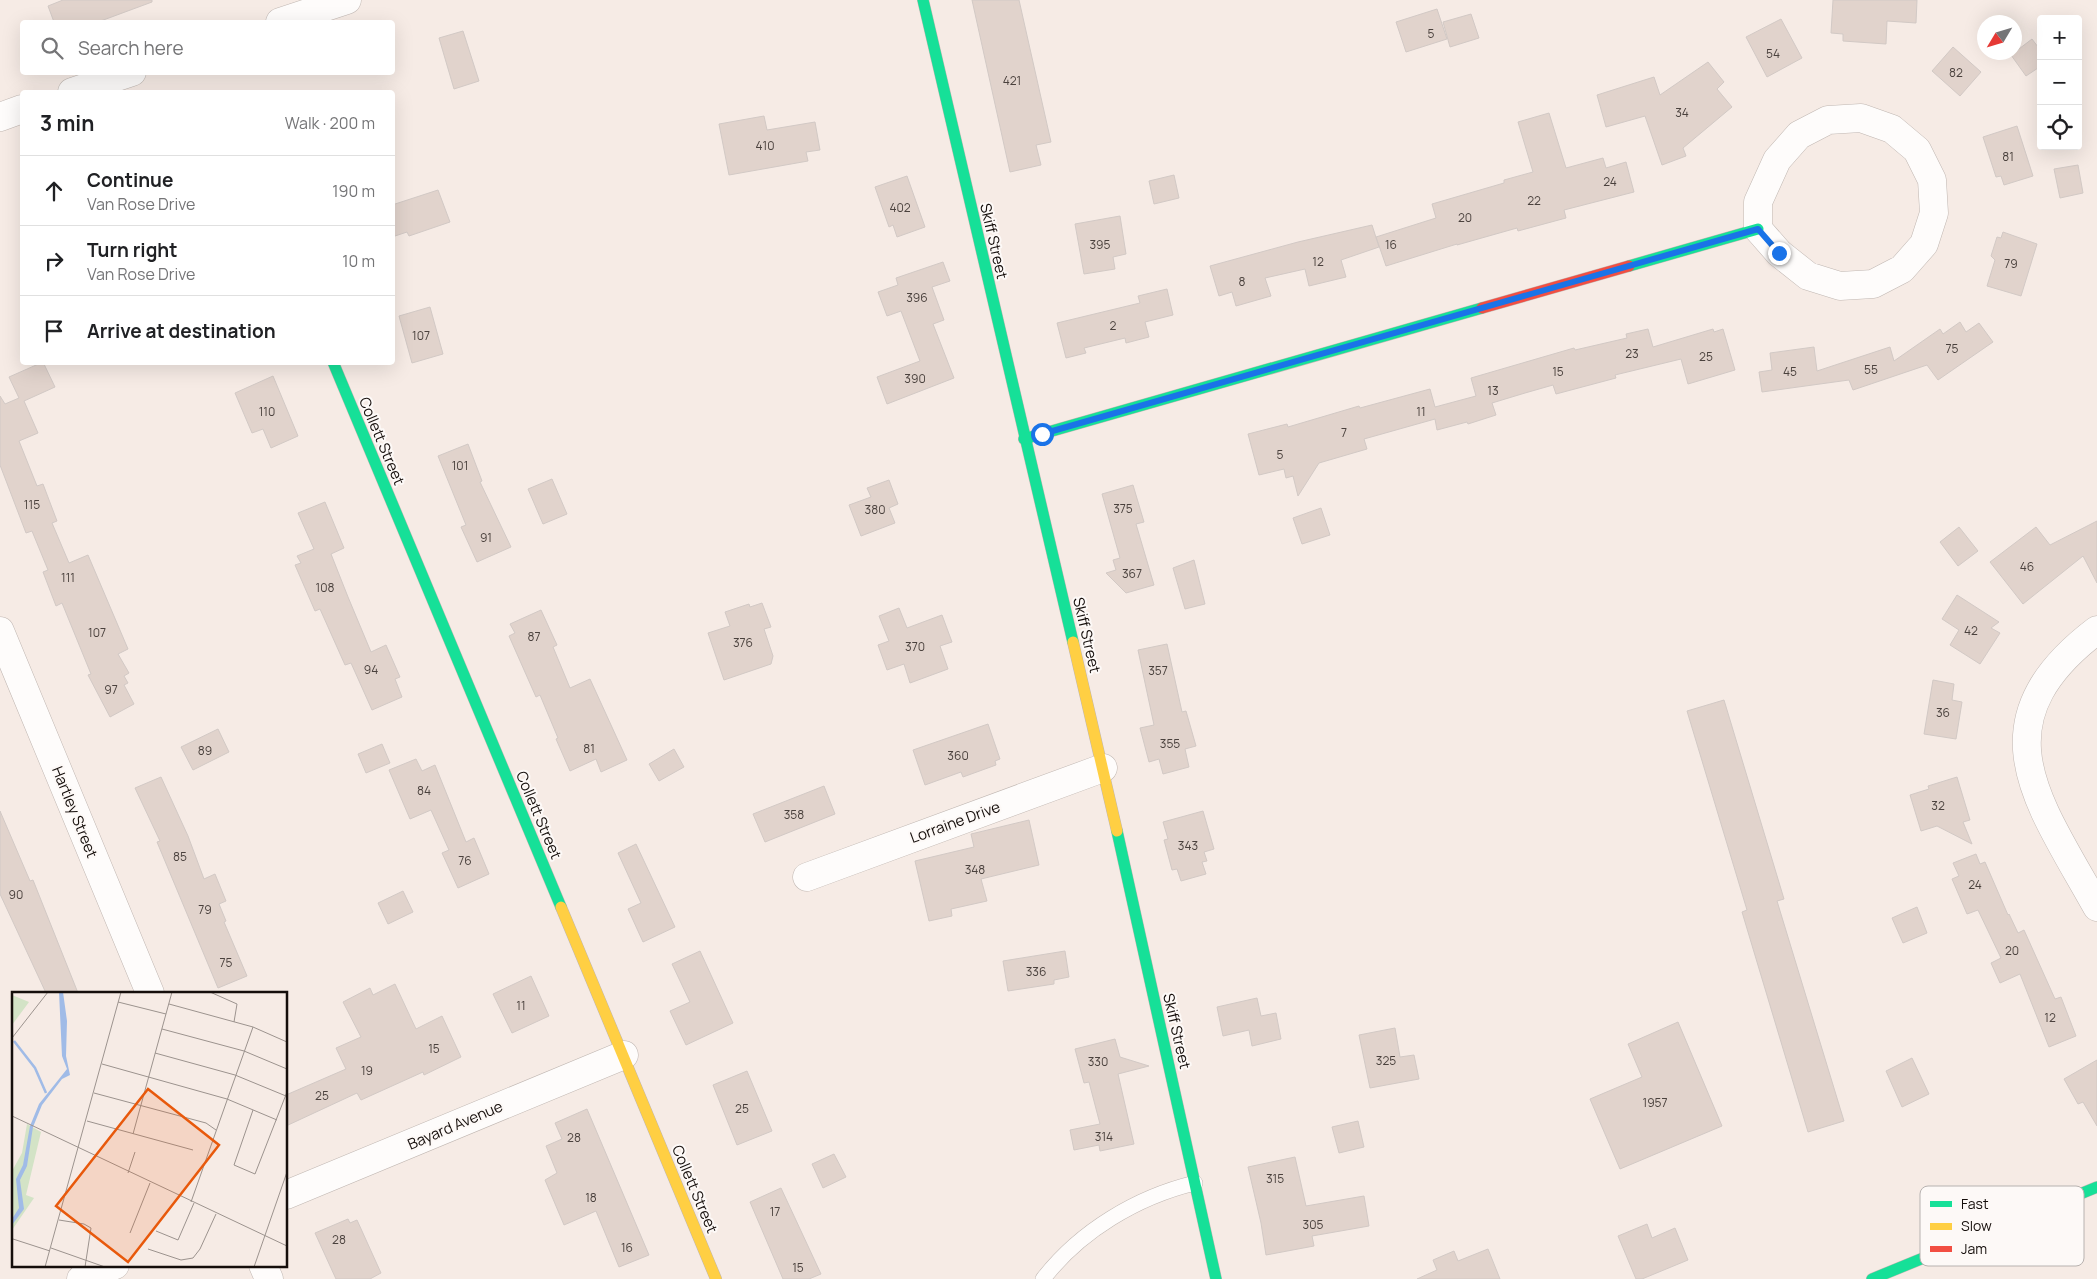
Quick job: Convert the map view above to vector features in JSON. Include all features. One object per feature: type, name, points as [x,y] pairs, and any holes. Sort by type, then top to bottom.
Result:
[{"type":"street","points":[[286,20],[347,0]]},
{"type":"street","name":"Skiff Street","points":[[922,0],[1103,768],[1216,1279]]},
{"type":"street","points":[[78,90],[123,75]]},
{"type":"street","points":[[0,117],[20,110]]},
{"type":"street","points":[[1861,118],[1892,129],[1917,150],[1932,180],[1934,213],[1924,244],[1902,269],[1873,284],[1840,286],[1808,276],[1779,253],[1758,229],[1758,202],[1777,160],[1799,135],[1828,120],[1861,118]]},
{"type":"street","points":[[1024,439],[1758,229]]},
{"type":"street","name":"Collett Street","points":[[334,365],[716,1279]]},
{"type":"street","points":[[2097,630],[2074,647],[2050,674],[2036,698],[2027,726],[2026,753],[2034,785],[2045,814],[2097,907]]},
{"type":"street","name":"Hartley Street","points":[[0,631],[150,992]]},
{"type":"street","name":"Lorraine Drive","points":[[807,877],[1103,768]]},
{"type":"street","name":"Bayard Avenue","points":[[288,1194],[624,1055]]},
{"type":"street","points":[[2084,1191],[2097,1186]]},
{"type":"street","points":[[1872,1279],[1920,1259]]},
{"type":"street","points":[[81,1279],[113,1266]]},
{"type":"street","points":[[263,1266],[269,1279]]},
{"type":"lane","points":[[1043,1279],[1057,1261],[1104,1223],[1147,1198],[1172,1188],[1195,1183]]},
{"type":"building","points":[[63,0],[152,0],[152,2],[103,20],[53,20],[48,6]]},
{"type":"building","points":[[972,0],[1019,0],[1051,142],[1036,145],[1041,165],[1010,172]]},
{"type":"building","points":[[1833,0],[1917,0],[1916,23],[1887,21],[1886,44],[1843,41],[1843,34],[1831,33]]},
{"type":"building","points":[[1437,9],[1447,39],[1406,52],[1396,22]]},
{"type":"building","points":[[1471,14],[1479,38],[1450,47],[1443,22]]},
{"type":"building","points":[[1781,19],[1802,58],[1767,77],[1746,37]]},
{"type":"building","points":[[463,31],[479,81],[454,89],[439,38]]},
{"type":"building","points":[[2032,39],[2037,46],[2037,69],[2026,76],[2015,60],[2022,60],[2022,47]]},
{"type":"building","points":[[1953,47],[1981,72],[1960,96],[1932,71]]},
{"type":"building","points":[[1708,62],[1724,82],[1717,89],[1732,107],[1683,148],[1686,156],[1662,165],[1645,116],[1606,127],[1597,95],[1654,77],[1660,95]]},
{"type":"building","points":[[1549,113],[1566,168],[1603,158],[1606,168],[1626,162],[1634,192],[1564,210],[1566,218],[1518,231],[1517,228],[1457,244],[1386,266],[1376,237],[1436,218],[1432,204],[1504,183],[1504,180],[1533,172],[1518,122]]},
{"type":"building","points":[[764,116],[767,130],[815,122],[820,150],[806,152],[808,161],[729,175],[719,124]]},
{"type":"building","points":[[2017,126],[2033,176],[2004,185],[2001,176],[1996,177],[1983,137]]},
{"type":"building","points":[[2078,165],[2083,193],[2060,198],[2054,169]]},
{"type":"building","points":[[1174,175],[1179,198],[1154,204],[1149,181]]},
{"type":"building","points":[[907,176],[925,227],[897,237],[893,225],[889,227],[875,187]]},
{"type":"building","points":[[438,190],[450,222],[409,236],[407,232],[395,236],[395,204]]},
{"type":"building","points":[[1120,216],[1126,254],[1113,257],[1115,269],[1084,274],[1075,224]]},
{"type":"building","points":[[1372,225],[1379,247],[1341,260],[1346,277],[1309,286],[1305,269],[1265,278],[1271,296],[1236,306],[1232,292],[1219,296],[1210,266],[1298,242]]},
{"type":"building","points":[[2003,232],[2037,244],[2021,296],[1987,286],[1995,260],[1991,256],[1997,237],[2001,238]]},
{"type":"building","points":[[943,262],[950,281],[932,287],[944,320],[933,324],[954,378],[887,404],[877,377],[920,361],[901,311],[887,316],[878,292],[898,285],[896,278]]},
{"type":"building","points":[[1167,289],[1173,315],[1145,322],[1149,337],[1126,343],[1125,338],[1084,348],[1086,353],[1066,358],[1057,323],[1140,303],[1138,296]]},
{"type":"building","points":[[430,307],[443,354],[412,363],[399,316]]},
{"type":"building","points":[[1960,322],[1966,332],[1979,323],[1993,342],[1938,380],[1927,365],[1853,390],[1849,380],[1762,392],[1759,372],[1772,370],[1770,353],[1814,347],[1817,371],[1890,347],[1894,361],[1940,329],[1943,334]]},
{"type":"building","points":[[1648,329],[1653,347],[1713,329],[1714,332],[1723,329],[1735,370],[1688,384],[1681,359],[1615,375],[1616,378],[1556,394],[1553,385],[1492,403],[1496,415],[1468,424],[1467,422],[1437,430],[1435,419],[1364,439],[1367,449],[1319,463],[1298,496],[1293,476],[1286,478],[1284,469],[1259,475],[1248,434],[1287,424],[1288,427],[1359,406],[1360,408],[1430,389],[1435,407],[1476,396],[1471,378],[1574,348],[1575,350],[1627,338],[1626,334]]},
{"type":"building","points":[[36,365],[44,365],[55,387],[24,401],[38,433],[19,441],[37,486],[43,484],[57,521],[52,523],[69,563],[88,555],[128,649],[118,654],[129,673],[124,676],[128,683],[124,685],[134,704],[110,717],[88,675],[91,674],[62,603],[56,606],[43,572],[48,570],[32,531],[26,533],[0,465],[0,396],[5,404],[19,398],[9,377]]},
{"type":"building","points":[[273,376],[298,436],[271,448],[263,429],[252,433],[235,393]]},
{"type":"building","points":[[468,444],[482,481],[480,482],[511,547],[477,562],[461,527],[466,525],[438,456]]},
{"type":"building","points":[[552,479],[567,514],[543,524],[528,489]]},
{"type":"building","points":[[889,480],[898,504],[889,508],[895,523],[861,536],[849,505],[871,497],[867,488]]},
{"type":"building","points":[[1133,485],[1144,522],[1136,524],[1154,585],[1126,593],[1106,573],[1116,570],[1113,560],[1120,558],[1102,494]]},
{"type":"building","points":[[325,502],[344,548],[331,554],[371,652],[386,645],[400,677],[395,679],[402,697],[372,710],[351,663],[345,665],[320,609],[315,611],[295,565],[301,563],[297,556],[314,549],[298,513]]},
{"type":"building","points":[[1321,508],[1330,535],[1302,544],[1293,518]]},
{"type":"building","points":[[2097,521],[2097,583],[2083,556],[2023,604],[1990,562],[2036,527],[2050,545]]},
{"type":"building","points":[[1959,527],[1978,551],[1958,566],[1940,542]]},
{"type":"building","points":[[1194,560],[1205,604],[1185,609],[1173,568]]},
{"type":"building","points":[[1957,595],[1999,622],[1991,628],[2000,633],[1980,664],[1950,645],[1959,630],[1942,619]]},
{"type":"building","points":[[762,603],[771,627],[764,629],[773,656],[771,664],[724,680],[708,633],[730,626],[725,612],[749,604],[750,607]]},
{"type":"building","points":[[899,608],[907,628],[942,615],[952,642],[940,646],[948,669],[910,683],[904,664],[887,670],[878,645],[889,641],[879,616]]},
{"type":"building","points":[[541,610],[557,645],[553,647],[570,688],[590,679],[627,760],[601,772],[596,759],[570,771],[540,695],[536,697],[509,636],[515,633],[510,624]]},
{"type":"building","points":[[1167,644],[1182,712],[1186,711],[1196,746],[1185,749],[1189,767],[1163,774],[1159,759],[1149,762],[1140,728],[1154,725],[1138,650]]},
{"type":"building","points":[[1933,680],[1954,684],[1952,700],[1962,702],[1956,739],[1924,734]]},
{"type":"building","points":[[1724,700],[1784,899],[1777,901],[1844,1121],[1808,1132],[1742,912],[1747,910],[1687,711]]},
{"type":"building","points":[[988,724],[1000,759],[995,761],[996,765],[963,777],[961,772],[925,785],[913,750]]},
{"type":"building","points":[[218,729],[229,752],[193,770],[181,747]]},
{"type":"building","points":[[382,744],[390,763],[366,773],[358,754]]},
{"type":"building","points":[[674,749],[684,767],[659,781],[649,764]]},
{"type":"building","points":[[416,759],[422,771],[435,765],[466,842],[474,838],[489,874],[458,888],[442,853],[449,850],[431,810],[410,819],[389,770]]},
{"type":"building","points":[[161,777],[188,836],[204,879],[215,874],[226,901],[219,904],[226,921],[224,922],[247,976],[218,988],[157,842],[160,841],[135,788]]},
{"type":"building","points":[[1957,777],[1970,820],[1963,822],[1972,844],[1937,826],[1921,831],[1910,795],[1929,789],[1928,786]]},
{"type":"building","points":[[824,786],[835,814],[765,842],[753,814]]},
{"type":"building","points":[[0,811],[30,881],[33,880],[78,992],[46,992],[0,894]]},
{"type":"building","points":[[1203,811],[1214,849],[1204,852],[1207,861],[1202,862],[1206,874],[1181,881],[1177,869],[1172,870],[1164,840],[1168,839],[1163,822]]},
{"type":"building","points":[[1029,820],[1039,865],[981,879],[987,901],[951,909],[952,916],[929,921],[915,861],[974,847],[971,834]]},
{"type":"building","points":[[636,844],[675,927],[643,942],[628,909],[641,903],[618,853]]},
{"type":"building","points":[[1976,854],[1980,864],[1985,862],[2018,933],[2024,930],[2055,999],[2061,997],[2076,1036],[2049,1047],[2020,974],[2000,983],[1991,963],[2001,958],[1978,910],[1967,914],[1952,879],[1959,876],[1953,863]]},
{"type":"building","points":[[403,891],[413,912],[388,924],[378,903]]},
{"type":"building","points":[[1917,907],[1927,933],[1903,943],[1892,918]]},
{"type":"building","points":[[700,951],[733,1023],[686,1045],[670,1011],[690,1002],[672,964]]},
{"type":"building","points":[[1065,951],[1069,977],[1054,980],[1054,984],[1008,991],[1003,961]]},
{"type":"building","points":[[531,976],[549,1016],[512,1033],[493,994]]},
{"type":"building","points":[[395,984],[416,1029],[442,1016],[461,1057],[424,1075],[423,1072],[361,1100],[357,1093],[288,1125],[288,1094],[346,1069],[336,1048],[361,1037],[343,1002],[370,988],[373,995]]},
{"type":"building","points":[[1257,998],[1261,1016],[1276,1013],[1281,1039],[1252,1046],[1249,1030],[1223,1036],[1217,1007]]},
{"type":"building","points":[[1678,1022],[1722,1126],[1620,1169],[1590,1099],[1642,1077],[1628,1044]]},
{"type":"building","points":[[1395,1028],[1400,1057],[1414,1055],[1419,1079],[1370,1088],[1359,1035]]},
{"type":"building","points":[[1115,1039],[1120,1057],[1149,1066],[1118,1074],[1134,1144],[1100,1151],[1099,1145],[1074,1150],[1070,1130],[1100,1124],[1089,1082],[1084,1083],[1075,1049]]},
{"type":"building","points":[[1912,1058],[1929,1094],[1902,1107],[1886,1071]]},
{"type":"building","points":[[2097,1060],[2097,1126],[2083,1102],[2078,1104],[2064,1079]]},
{"type":"building","points":[[747,1071],[772,1131],[737,1145],[713,1085]]},
{"type":"building","points":[[587,1109],[649,1255],[619,1267],[596,1211],[564,1225],[545,1180],[557,1173],[546,1146],[562,1139],[555,1123]]},
{"type":"building","points":[[1358,1121],[1364,1147],[1339,1153],[1332,1127]]},
{"type":"building","points":[[834,1154],[846,1177],[823,1188],[812,1164]]},
{"type":"building","points":[[1295,1157],[1306,1206],[1364,1196],[1369,1226],[1312,1236],[1314,1246],[1266,1255],[1261,1223],[1248,1167]]},
{"type":"building","points":[[781,1188],[821,1274],[809,1279],[783,1279],[750,1202]]},
{"type":"building","points":[[348,1219],[350,1223],[357,1220],[381,1273],[370,1279],[336,1279],[315,1233]]},
{"type":"building","points":[[1647,1224],[1652,1238],[1675,1228],[1688,1260],[1642,1279],[1636,1279],[1618,1236]]},
{"type":"building","points":[[1488,1249],[1500,1279],[1417,1279],[1437,1270],[1433,1260],[1454,1251],[1458,1261]]},
{"type":"traffic: fast","points":[[923,0],[1073,642]]},
{"type":"traffic: fast","points":[[1629,266],[1758,229]]},
{"type":"traffic: fast","points":[[1024,439],[1482,308]]},
{"type":"traffic: fast","points":[[334,365],[561,907]]},
{"type":"traffic: fast","points":[[1117,831],[1216,1279]]},
{"type":"traffic: fast","points":[[2084,1192],[2097,1187]]},
{"type":"traffic: fast","points":[[1872,1279],[1920,1259]]},
{"type":"traffic: slow","points":[[1073,642],[1117,831]]},
{"type":"traffic: slow","points":[[561,907],[716,1279]]},
{"type":"traffic: jam","points":[[1482,308],[1629,266]]},
{"type":"route","points":[[1042,434],[1758,229],[1779,253]]}]
